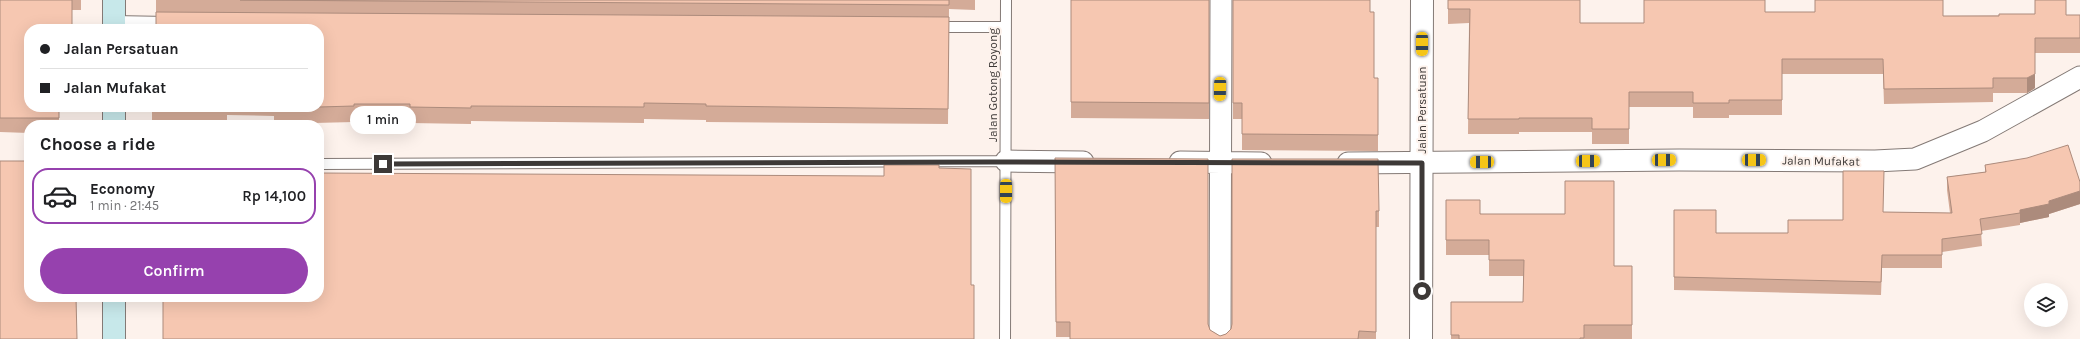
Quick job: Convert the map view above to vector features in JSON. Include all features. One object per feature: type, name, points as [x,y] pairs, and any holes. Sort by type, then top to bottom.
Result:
[{"type":"main road","points":[[114,0],[114,24]]},
{"type":"main road","points":[[114,302],[114,339]]},
{"type":"street","points":[[1220,339],[1219,162],[1221,0]]},
{"type":"street","name":"Jalan Persatuan","points":[[1421,339],[1422,0]]},
{"type":"street","name":"Jalan Mufakat","points":[[1328,163],[1679,160],[1875,162],[1915,159],[1983,131],[2080,77]]},
{"type":"street","points":[[1006,162],[1101,162]]},
{"type":"street","points":[[1164,162],[1282,163]]},
{"type":"lane","name":"Jalan Gotong Royong","points":[[1005,339],[1006,0]]},
{"type":"lane","points":[[135,24],[177,22]]},
{"type":"lane","points":[[927,27],[1006,27]]},
{"type":"lane","points":[[324,164],[1006,162]]},
{"type":"building","points":[[0,0],[72,0],[72,24],[24,24],[24,112],[59,112],[59,118],[0,118]]},
{"type":"building","points":[[240,0],[949,0],[949,5]]},
{"type":"building","points":[[1071,0],[1209,0],[1209,103],[1071,102]]},
{"type":"building","points":[[1233,0],[1370,0],[1370,12],[1374,12],[1374,78],[1378,78],[1378,135],[1242,134],[1242,103],[1233,103]]},
{"type":"building","points":[[1448,0],[1580,0],[1580,23],[1644,23],[1644,0],[1765,0],[1765,12],[1815,12],[1815,0],[1943,0],[1943,16],[1999,16],[1999,14],[2035,14],[2035,0],[2066,0],[2066,15],[2080,15],[2080,38],[2035,38],[2035,74],[2027,78],[1993,78],[1993,88],[1884,89],[1883,59],[1782,59],[1782,100],[1729,100],[1729,103],[1693,103],[1693,92],[1629,92],[1629,129],[1592,129],[1592,118],[1468,119],[1470,9],[1448,9]]},
{"type":"building","points":[[156,12],[949,17],[948,109],[706,106],[706,104],[644,103],[644,107],[471,106],[471,108],[410,107],[410,104],[354,104],[354,106],[324,107],[324,24],[156,24]]},
{"type":"building","points":[[2068,145],[2080,182],[2080,191],[2049,201],[2049,204],[2020,210],[2020,213],[1980,219],[1982,234],[1942,239],[1942,255],[1882,255],[1881,282],[1674,277],[1674,210],[1716,210],[1716,233],[1788,233],[1788,220],[1843,220],[1843,171],[1884,171],[1883,212],[1952,213],[1947,177],[1986,172],[1985,165],[2027,158]]},
{"type":"building","points":[[1055,158],[1208,159],[1208,324],[1210,330],[1220,336],[1226,334],[1231,329],[1232,324],[1232,159],[1378,159],[1379,211],[1376,211],[1376,332],[1359,331],[1358,339],[1070,339],[1070,322],[1056,322]]},
{"type":"building","points":[[0,161],[24,161],[24,302],[76,302],[77,339],[0,339]]},
{"type":"building","points":[[884,165],[939,165],[939,168],[971,169],[971,285],[974,285],[974,339],[163,339],[163,302],[324,302],[324,173],[884,176]]},
{"type":"building","points":[[1565,181],[1614,181],[1614,266],[1632,266],[1632,325],[1584,325],[1584,338],[1580,339],[1459,339],[1459,335],[1451,335],[1451,302],[1523,302],[1524,260],[1489,260],[1489,240],[1446,240],[1446,200],[1480,200],[1480,214],[1565,214]]},
{"type":"route","points":[[383,164],[990,162],[1422,163],[1422,291]]}]
